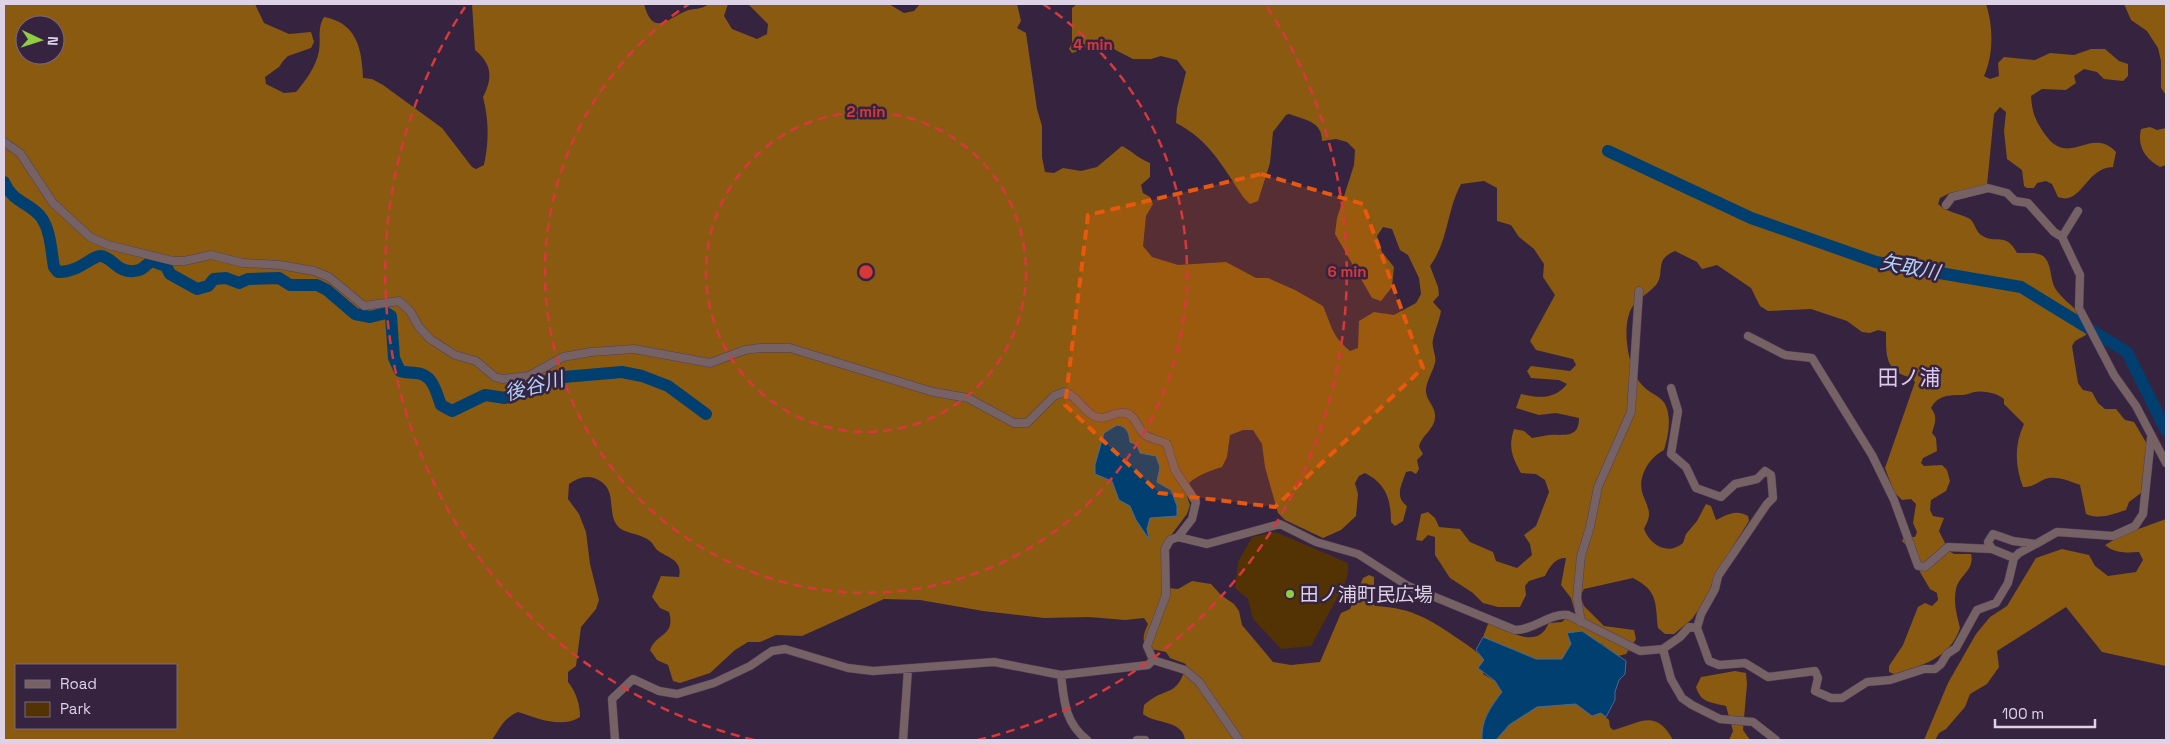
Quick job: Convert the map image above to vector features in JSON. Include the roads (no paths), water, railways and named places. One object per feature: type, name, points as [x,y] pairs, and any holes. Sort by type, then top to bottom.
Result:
[{"type":"street","points":[[4,142],[20,153],[53,203],[97,242],[173,260],[184,261],[211,255],[243,263],[280,265],[322,274],[336,282],[352,298],[364,306],[399,301],[410,311],[419,327],[430,339],[455,355],[476,361],[490,373],[502,379],[530,376],[563,356],[591,352],[634,349],[710,363],[745,350],[778,347],[802,350],[933,392],[968,398],[1014,423],[1027,423],[1064,392],[1071,394],[1093,416],[1100,418],[1122,413],[1128,414],[1132,416],[1144,435],[1168,444],[1175,470],[1196,502],[1192,519],[1178,536],[1170,540],[1165,550],[1166,595],[1147,646],[1153,660],[1186,670],[1199,682],[1239,740]]},
{"type":"street","points":[[1946,205],[1952,197],[1988,188],[2007,194],[2015,201],[2028,203],[2054,232],[2062,236],[2080,275],[2079,308],[2114,375],[2136,406],[2151,438],[2166,463]]},
{"type":"street","points":[[2062,236],[2078,211]]},
{"type":"street","points":[[1581,622],[1577,598],[1581,556],[1590,527],[1598,487],[1631,412],[1639,291]]},
{"type":"street","points":[[1748,336],[1785,355],[1812,358],[1872,455],[1894,500],[1918,566],[1925,567],[1948,547],[1992,549],[2014,558]]},
{"type":"street","points":[[1671,388],[1678,411],[1671,454],[1686,467],[1696,488],[1722,498],[1735,484],[1757,479],[1765,471],[1771,475],[1774,492],[1773,498],[1718,576],[1715,589],[1701,614],[1697,628],[1707,658],[1713,664],[1740,662],[1768,677],[1812,670],[1818,674],[1815,691],[1831,698],[1842,698],[1867,682],[1896,679],[1924,670],[1935,669],[1960,642],[1977,610],[1996,603],[2008,583],[2014,558],[2025,548],[2057,532],[2113,536],[2135,526],[2143,514],[2151,438]]},
{"type":"street","points":[[1178,536],[1207,544],[1280,524],[1316,542],[1358,554],[1408,586],[1515,630],[1525,630],[1559,614],[1568,615],[1640,651],[1663,649],[1680,637],[1688,627],[1697,628]]},
{"type":"street","points":[[1992,549],[1988,542],[1993,534],[2014,541],[2036,544]]},
{"type":"street","points":[[615,740],[612,699],[633,680],[659,691],[676,694],[714,683],[750,666],[772,651],[785,649],[860,670],[908,669],[994,662],[1061,675],[1148,665],[1153,660]]},
{"type":"street","points":[[1663,649],[1671,680],[1682,698],[1720,719],[1753,722],[1776,740]]},
{"type":"street","points":[[904,740],[908,669]]},
{"type":"street","points":[[1061,675],[1064,706],[1070,723],[1086,740]]},
{"type":"street","points":[[1137,740],[1145,740]]},
{"type":"water","points":[[1117,425],[1125,428],[1130,442],[1137,445],[1140,453],[1156,456],[1160,467],[1157,482],[1171,490],[1177,506],[1177,516],[1150,518],[1147,529],[1149,539],[1136,520],[1130,506],[1119,500],[1112,481],[1095,474],[1095,465],[1104,433]]},
{"type":"water","points":[[1582,631],[1626,661],[1625,674],[1619,680],[1615,692],[1615,700],[1606,717],[1601,713],[1592,716],[1576,704],[1537,707],[1509,725],[1496,740],[1482,740],[1485,720],[1502,692],[1495,681],[1478,668],[1484,660],[1476,650],[1483,637],[1536,659],[1562,659],[1571,644],[1567,633]]},
{"type":"waterway","name":"矢取川","points":[[1608,151],[1751,218],[1876,262],[2021,287],[2127,352],[2166,430]]},
{"type":"waterway","name":"後谷川","points":[[4,182],[7,189],[16,198],[32,208],[41,217],[49,235],[54,267],[58,272],[72,270],[98,256],[105,257],[121,268],[132,271],[141,269],[152,261],[166,266],[170,274],[197,289],[208,286],[214,279],[226,278],[239,283],[248,279],[279,278],[290,285],[317,285],[327,290],[355,314],[370,317],[386,313],[391,316],[394,358],[400,371],[422,374],[430,380],[441,405],[452,411],[485,395],[505,398],[518,391],[535,388],[552,378],[622,372],[642,376],[668,386],[706,414]]},
{"type":"place","name":"田ノ浦町民広場","points":[[1290,594]]},
{"type":"district","name":"田ノ浦","points":[[1909,378]]}]
